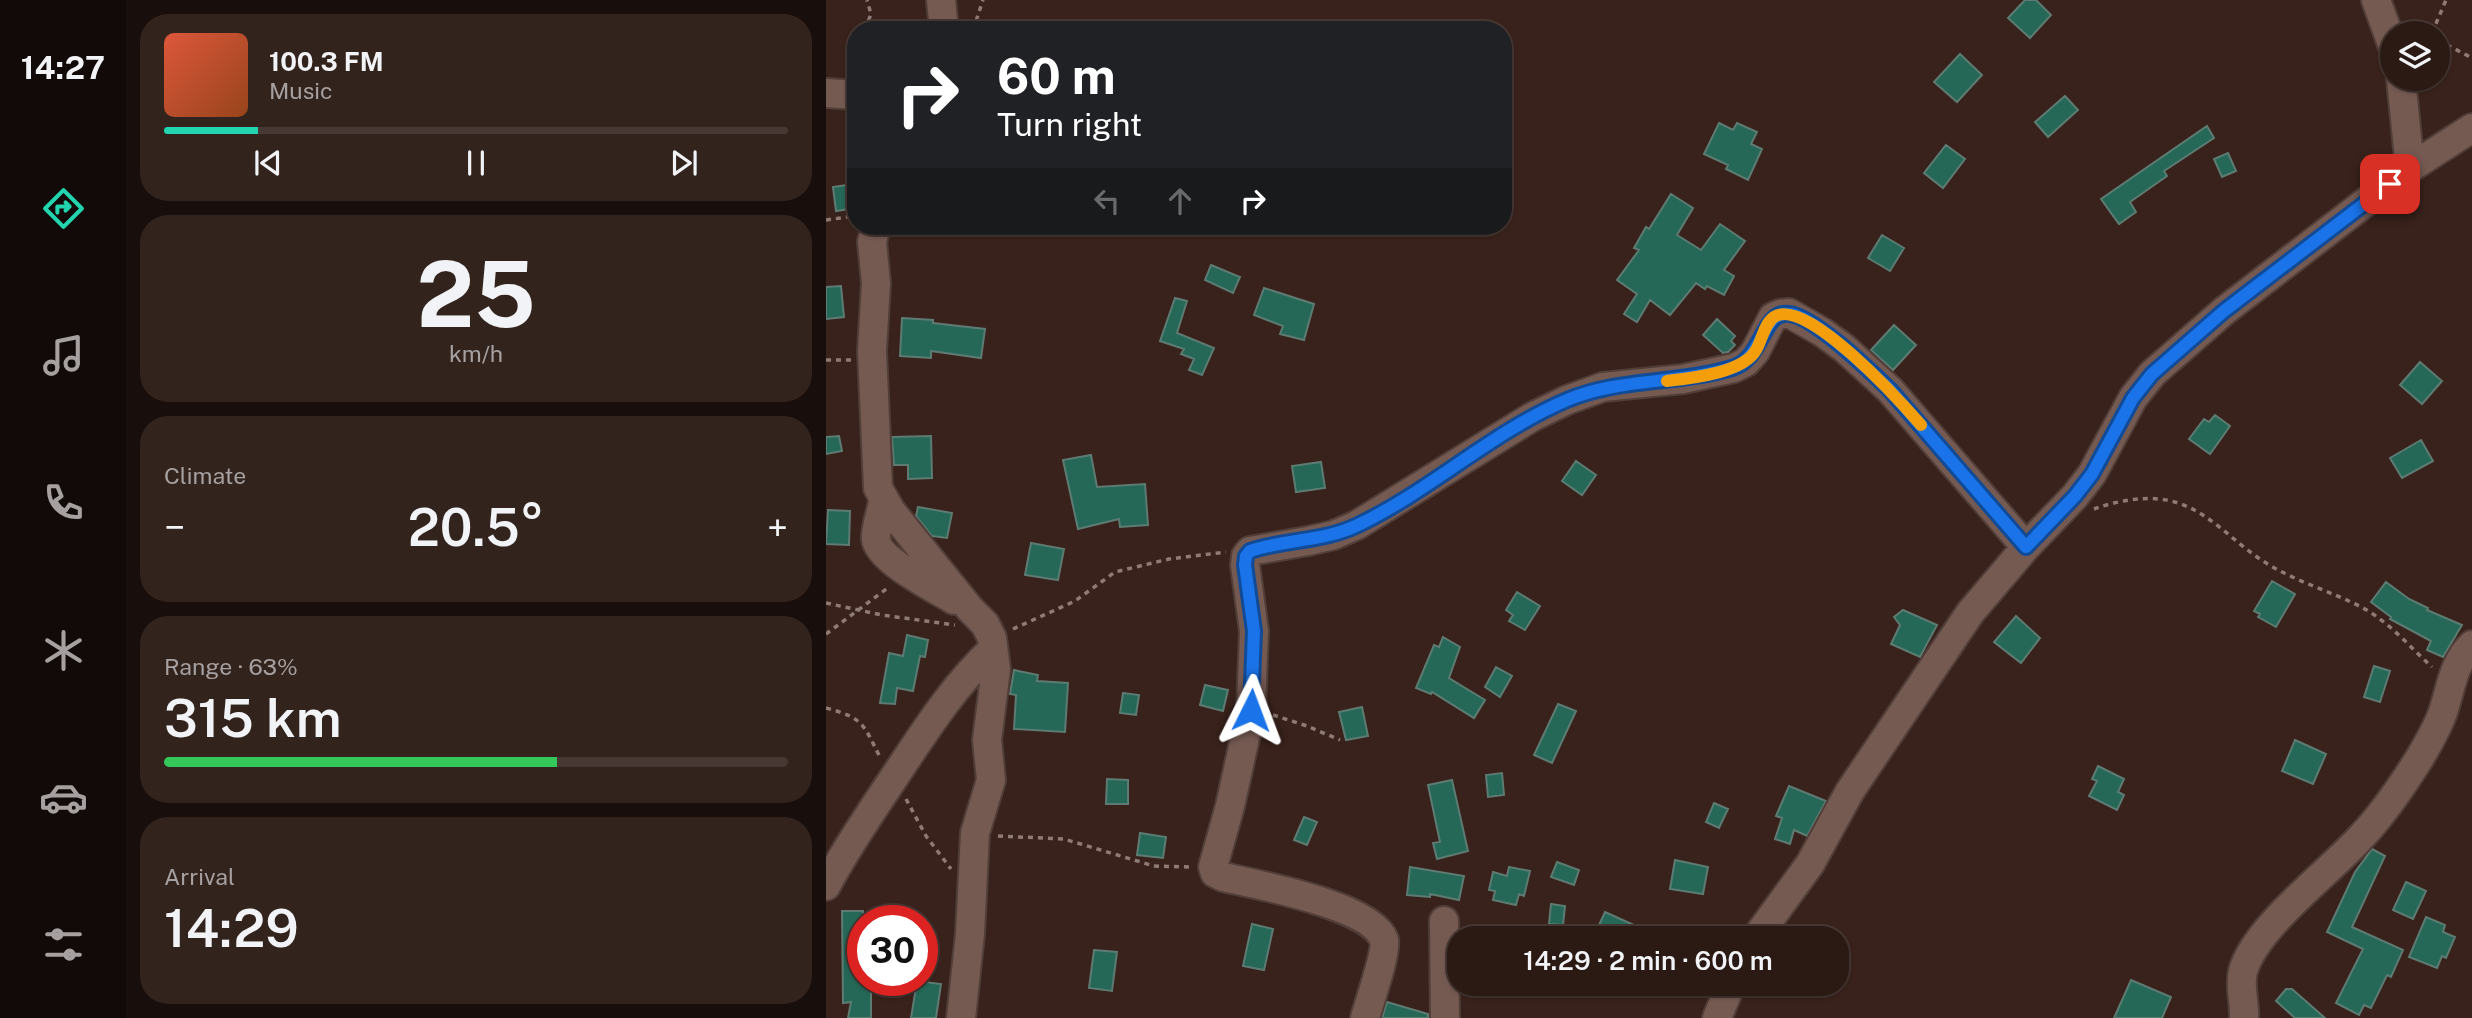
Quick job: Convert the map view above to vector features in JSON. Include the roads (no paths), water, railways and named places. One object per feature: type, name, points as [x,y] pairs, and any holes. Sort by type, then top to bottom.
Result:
[{"type":"street","points":[[941,0],[943,21]]},
{"type":"street","points":[[2376,0],[2384,21]]},
{"type":"street","points":[[2402,91],[2410,168]]},
{"type":"street","points":[[826,93],[847,94]]},
{"type":"street","points":[[1765,926],[1810,864],[1850,790],[1970,613],[2092,474],[2133,398],[2152,374],[2224,311],[2410,168],[2472,128]]},
{"type":"street","points":[[874,235],[876,283],[872,351],[878,488],[883,500],[985,630],[996,669],[987,740],[991,780],[975,833],[970,934],[961,1018]]},
{"type":"street","points":[[1365,1018],[1384,955],[1384,941],[1378,931],[1342,909],[1313,898],[1223,877],[1215,873],[1213,867],[1230,806],[1251,710],[1254,631],[1245,565],[1250,551],[1308,541],[1357,525],[1532,417],[1567,400],[1603,387],[1683,379],[1734,368],[1746,362],[1755,352],[1773,317],[1789,313],[1844,348],[1890,390],[2026,547]]},
{"type":"street","points":[[883,500],[877,532],[878,545],[883,554],[985,630]]},
{"type":"street","points":[[826,886],[853,838],[964,678],[985,630]]},
{"type":"street","points":[[2244,1018],[2241,990],[2243,972],[2249,956],[2273,925],[2382,813],[2437,728],[2459,661],[2472,645]]},
{"type":"street","points":[[1444,921],[1445,1018]]},
{"type":"street","points":[[1717,1018],[1726,996]]}]
